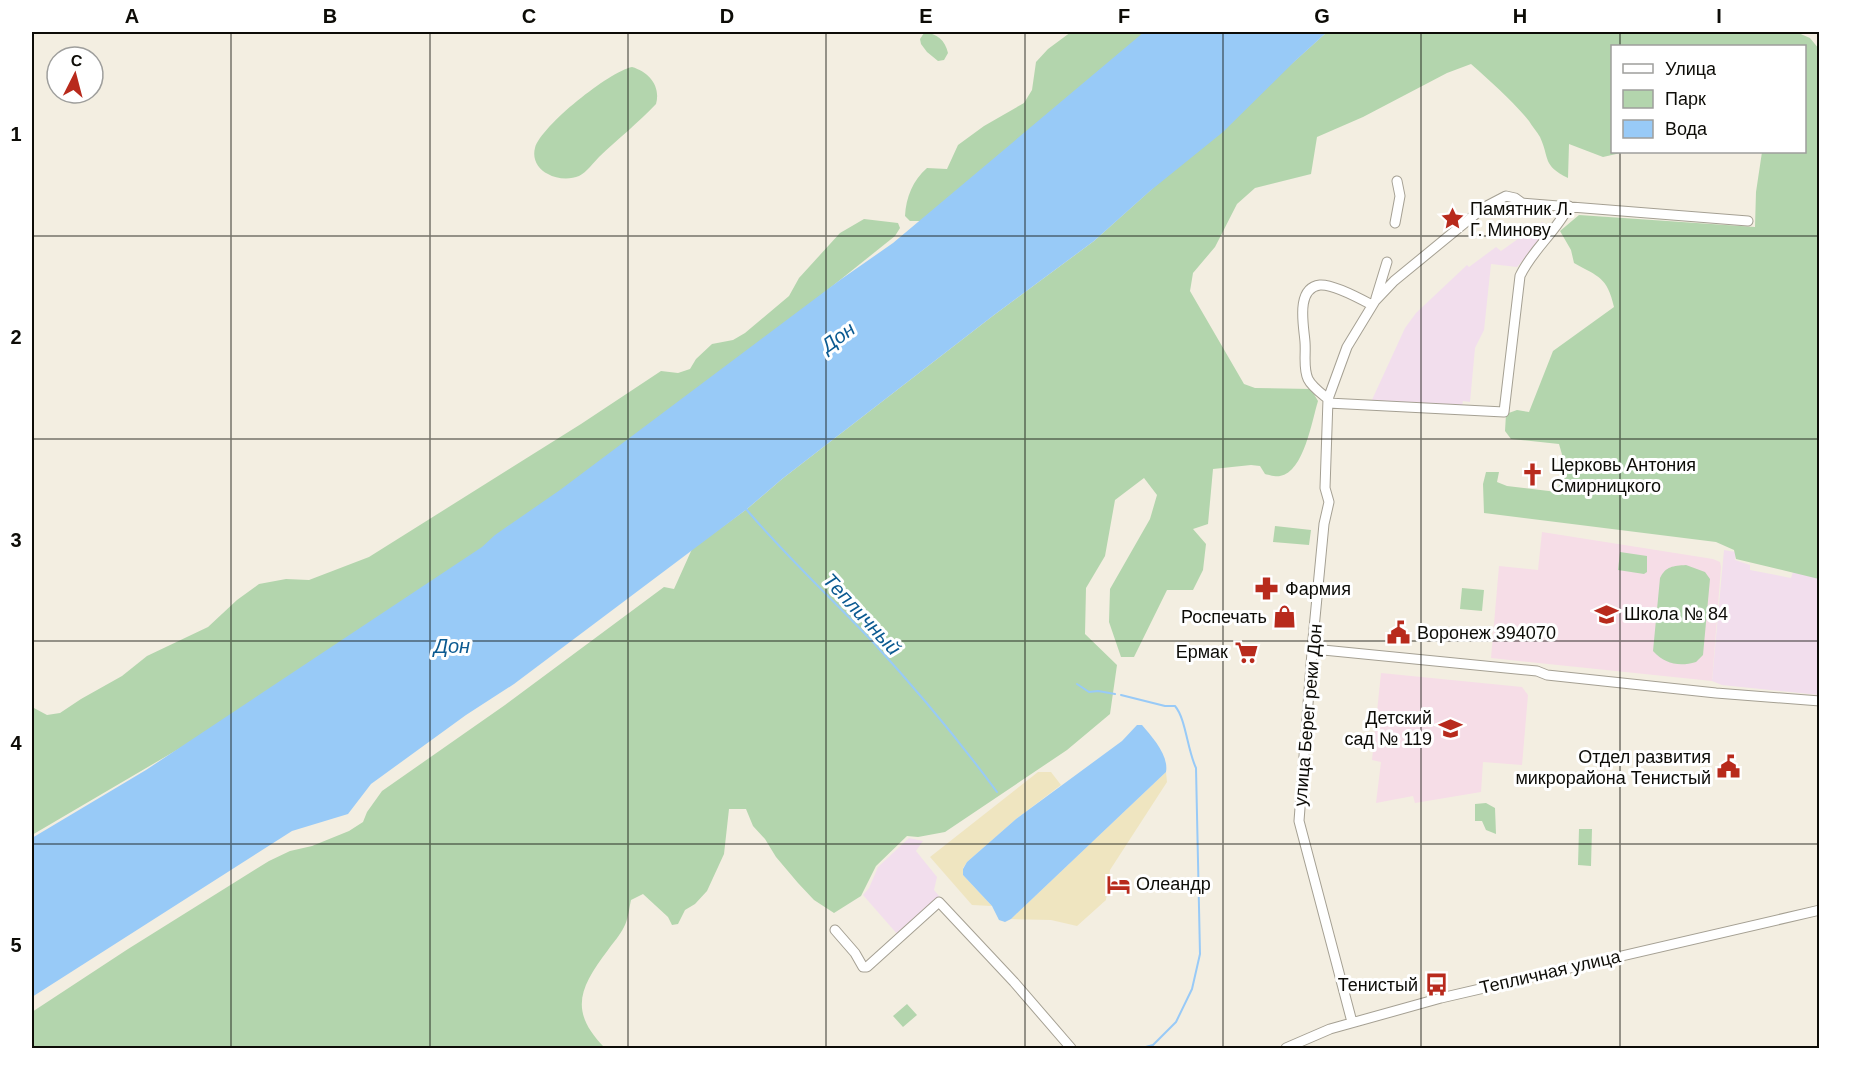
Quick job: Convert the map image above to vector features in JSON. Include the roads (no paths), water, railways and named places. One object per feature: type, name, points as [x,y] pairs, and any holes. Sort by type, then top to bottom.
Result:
[{"type":"street","points":[[1395,223],[1400,196],[1397,181]]},
{"type":"street","name":"улица Берег реки Дон","points":[[1352,1022],[1299,821],[1324,524],[1329,502],[1325,488],[1326,417],[1328,401],[1347,347],[1374,303],[1394,281],[1483,208],[1506,196],[1522,203],[1748,221]]},
{"type":"street","points":[[1387,262],[1374,303],[1329,286],[1319,285],[1310,290],[1304,302],[1301,317],[1305,341],[1306,373],[1309,382],[1328,401],[1504,411],[1520,276],[1526,262],[1563,218],[1569,206]]},
{"type":"street","points":[[1313,649],[1537,671],[1547,675],[1716,693],[1820,701]]},
{"type":"street","points":[[835,930],[855,952],[860,964],[867,967],[939,902],[1014,982],[1071,1048]]},
{"type":"street","name":"Тепличная улица","points":[[1286,1048],[1330,1029],[1441,998],[1820,910]]},
{"type":"water","name":"Дон","points":[[1144,32],[1327,32],[1223,132],[1150,191],[1094,241],[994,315],[782,479],[747,509],[514,684],[466,715],[371,784],[348,814],[292,831],[32,997],[32,838],[146,770],[482,547],[495,535],[560,490],[840,280],[893,243]]},
{"type":"water","points":[[1137,725],[1142,725],[1159,747],[1165,759],[1166,772],[1011,919],[1005,922],[999,920],[992,906],[963,875],[967,862],[1016,819],[1122,741]]},
{"type":"waterway","name":"Тепличный","points":[[746,509],[872,641],[921,696],[997,792]]},
{"type":"waterway","points":[[1077,684],[1089,692],[1115,694]]},
{"type":"waterway","points":[[1121,695],[1165,706],[1175,706],[1182,718],[1196,768],[1200,954],[1192,989],[1176,1022],[1153,1045],[1142,1048]]},
{"type":"place","name":"Памятник Л. Г. Минову","points":[[1452,219]]},
{"type":"place","name":"Церковь Антония Смирницкого","points":[[1533,475]]},
{"type":"place","name":"Фармия","points":[[1267,589]]},
{"type":"place","name":"Школа № 84","points":[[1606,614]]},
{"type":"place","name":"Роспечать","points":[[1285,617]]},
{"type":"place","name":"Воронеж 394070","points":[[1399,633]]},
{"type":"place","name":"Ермак","points":[[1246,652]]},
{"type":"place","name":"Детский сад № 119","points":[[1450,728]]},
{"type":"place","name":"Отдел развития микрорайона Тенистый","points":[[1729,767]]},
{"type":"place","name":"Олеандр","points":[[1118,884]]},
{"type":"place","name":"Тенистый","points":[[1436,985]]}]
